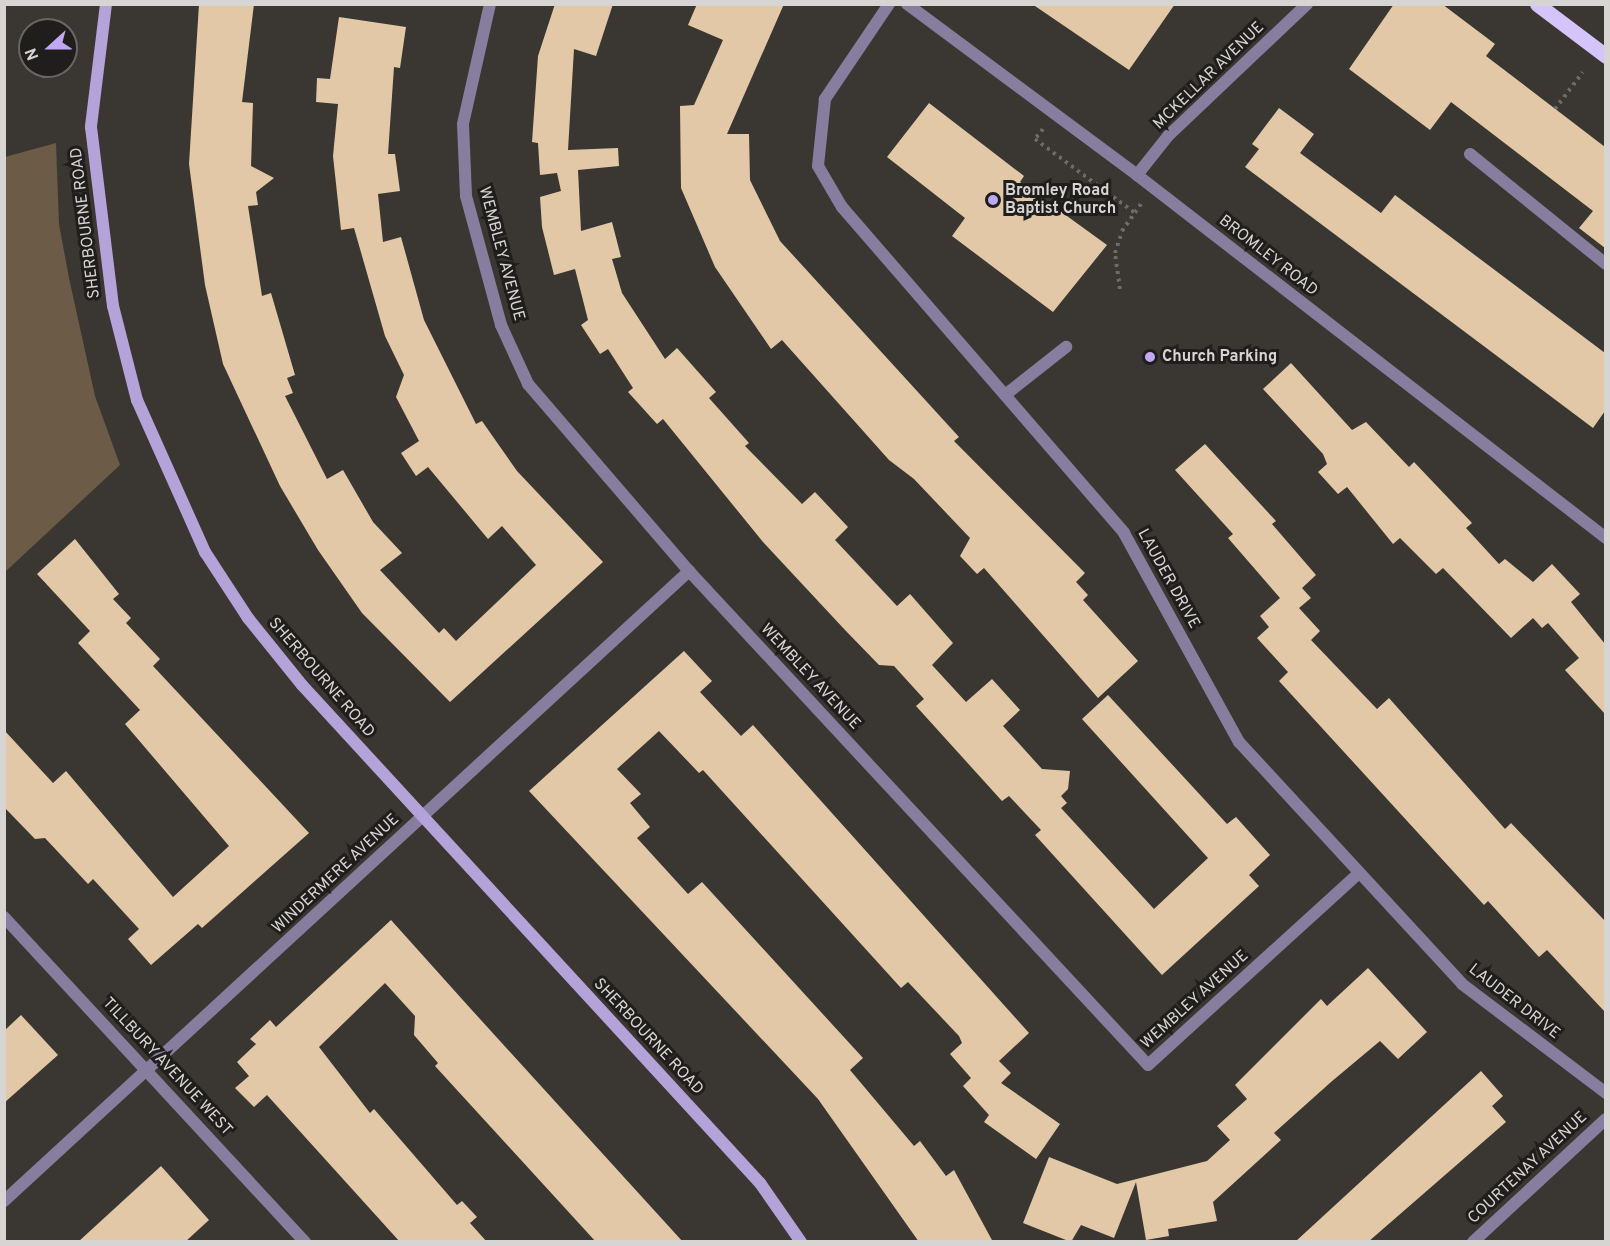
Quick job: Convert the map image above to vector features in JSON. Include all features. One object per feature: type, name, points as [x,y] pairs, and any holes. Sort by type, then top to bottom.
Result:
[{"type":"main road","points":[[1538,4],[1605,56]]},
{"type":"street","name":"SHERBOURNE ROAD","points":[[106,4],[91,127],[111,294],[137,400],[205,552],[248,618],[423,816],[760,1183],[801,1242]]},
{"type":"street","name":"WEMBLEY AVENUE","points":[[490,4],[463,124],[466,196],[501,325],[528,384],[689,571],[1148,1065],[1358,874]]},
{"type":"street","name":"LAUDER DRIVE","points":[[889,4],[825,99],[818,166],[842,207],[1124,533],[1239,742],[1358,874],[1462,984],[1605,1092]]},
{"type":"street","name":"BROMLEY ROAD","points":[[907,4],[1137,175],[1605,538]]},
{"type":"street","name":"MCKELLAR AVENUE","points":[[1137,175],[1168,136],[1307,4]]},
{"type":"street","points":[[1470,154],[1605,264]]},
{"type":"street","points":[[1005,395],[1066,347]]},
{"type":"street","name":"WINDERMERE AVENUE","points":[[4,1201],[689,571]]},
{"type":"street","name":"TILLBURY AVENUE WEST","points":[[4,917],[148,1069],[305,1242]]},
{"type":"street","name":"COURTENAY AVENUE","points":[[1473,1242],[1605,1119]]},
{"type":"path","points":[[1556,109],[1583,72]]},
{"type":"path","points":[[1035,139],[1135,213]]},
{"type":"path","points":[[1120,290],[1115,253],[1130,220]]},
{"type":"shaded area","points":[[56,143],[59,224],[69,278],[95,396],[120,465],[5,572],[5,157]]},
{"type":"building","points":[[199,4],[254,4],[242,102],[253,103],[251,166],[274,178],[256,192],[258,205],[248,206],[262,296],[271,293],[295,375],[287,378],[293,393],[285,396],[327,479],[343,470],[373,522],[402,553],[380,570],[439,633],[444,628],[456,641],[536,565],[502,526],[488,539],[428,467],[416,476],[401,453],[419,441],[396,397],[404,375],[385,336],[354,228],[341,230],[333,156],[338,104],[316,102],[317,78],[330,79],[339,17],[406,27],[400,68],[394,67],[388,154],[395,154],[400,191],[378,194],[383,242],[401,237],[424,320],[476,424],[482,421],[517,471],[603,562],[450,702],[362,613],[318,550],[280,486],[223,364],[205,285],[189,164]]},
{"type":"building","points":[[555,4],[613,4],[596,56],[574,49],[568,150],[618,148],[619,166],[578,170],[581,231],[612,222],[621,257],[612,259],[622,293],[665,359],[677,348],[716,392],[709,398],[749,443],[745,446],[802,504],[815,492],[848,527],[835,540],[897,606],[910,594],[953,643],[932,665],[966,702],[992,679],[1020,710],[1003,726],[1042,769],[1070,771],[1068,789],[1061,796],[1067,803],[1061,808],[1154,909],[1208,858],[1082,719],[1108,695],[1227,824],[1236,817],[1270,855],[1249,875],[1259,886],[1162,975],[1035,835],[1041,830],[1009,796],[1002,801],[916,706],[924,699],[894,666],[879,665],[845,630],[763,542],[663,419],[657,424],[628,392],[633,388],[608,349],[600,354],[581,325],[588,320],[575,269],[554,275],[542,227],[540,197],[561,191],[557,173],[540,175],[538,143],[532,142],[538,56]]},
{"type":"building","points":[[697,4],[784,4],[727,134],[749,134],[750,180],[780,241],[959,437],[954,441],[1085,573],[1076,582],[1088,595],[1083,600],[1138,661],[1098,698],[984,568],[977,574],[960,556],[970,538],[914,479],[889,460],[782,340],[771,349],[715,267],[681,188],[680,106],[694,105],[723,40],[688,25]]},
{"type":"building","points":[[1032,4],[1175,4],[1129,70]]},
{"type":"building","points":[[1394,4],[1442,4],[1495,44],[1486,56],[1605,147],[1605,248],[1579,228],[1593,211],[1451,102],[1430,130],[1349,69]]},
{"type":"building","name":"Bromley Road Baptist Church","points":[[929,103],[1024,176],[1020,182],[1107,245],[1053,312],[952,236],[965,218],[887,157]]},
{"type":"building","points":[[1279,108],[1314,134],[1300,153],[1381,213],[1395,195],[1605,353],[1605,411],[1593,428],[1245,167],[1259,149],[1252,144]]},
{"type":"building","points":[[1291,363],[1352,430],[1366,422],[1409,467],[1414,462],[1472,523],[1466,528],[1499,564],[1505,559],[1533,582],[1552,564],[1580,594],[1571,602],[1605,644],[1605,714],[1565,670],[1579,658],[1548,623],[1542,628],[1533,618],[1511,638],[1443,568],[1436,574],[1400,538],[1393,544],[1347,487],[1338,494],[1318,472],[1327,464],[1323,454],[1263,389]]},
{"type":"building","points":[[1205,444],[1276,521],[1272,524],[1316,575],[1302,588],[1311,598],[1299,608],[1320,631],[1311,640],[1377,709],[1389,698],[1505,829],[1511,823],[1605,921],[1605,1012],[1547,950],[1539,957],[1488,901],[1484,905],[1279,681],[1288,672],[1257,638],[1269,627],[1260,616],[1280,598],[1228,538],[1233,534],[1175,470]]},
{"type":"building","points":[[75,539],[119,594],[113,599],[131,618],[126,623],[160,659],[153,666],[309,833],[202,928],[198,924],[151,965],[128,939],[139,929],[93,879],[88,884],[45,838],[35,839],[4,807],[4,730],[53,783],[66,771],[173,897],[229,846],[125,724],[140,710],[78,643],[90,631],[37,574]]},
{"type":"building","points":[[684,651],[712,681],[700,692],[741,736],[753,725],[1029,1033],[999,1061],[1011,1073],[1001,1083],[1060,1124],[1036,1159],[984,1122],[989,1115],[963,1086],[971,1078],[950,1054],[962,1043],[959,1036],[908,982],[901,988],[703,770],[699,773],[659,731],[617,769],[641,794],[630,803],[650,827],[637,838],[688,894],[702,882],[863,1058],[850,1070],[914,1146],[920,1141],[946,1176],[954,1170],[993,1242],[919,1242],[818,1099],[529,791]]},
{"type":"building","points":[[391,920],[683,1242],[596,1242],[435,1066],[438,1063],[414,1035],[415,1016],[385,983],[319,1047],[370,1113],[374,1109],[457,1205],[462,1201],[477,1217],[470,1223],[487,1242],[400,1242],[267,1095],[254,1107],[235,1088],[249,1076],[237,1062],[256,1044],[250,1039],[270,1020],[276,1027]]},
{"type":"building","points":[[1368,968],[1427,1032],[1398,1059],[1380,1041],[1274,1133],[1281,1140],[1213,1202],[1217,1221],[1168,1229],[1169,1236],[1146,1240],[1136,1182],[1114,1238],[1081,1225],[1071,1242],[1023,1223],[1049,1157],[1117,1184],[1207,1161],[1230,1140],[1217,1126],[1247,1099],[1235,1085],[1321,999],[1327,1006]]},
{"type":"building","points":[[21,1015],[58,1055],[4,1103],[4,1031]]},
{"type":"building","points":[[1481,1071],[1503,1096],[1492,1106],[1506,1122],[1368,1242],[1295,1242]]},
{"type":"building","points":[[161,1166],[209,1220],[185,1242],[78,1242]]},
{"type":"place","name":"Bromley Road Baptist Church","points":[[993,200]]},
{"type":"place","name":"Church Parking","points":[[1150,357]]}]
